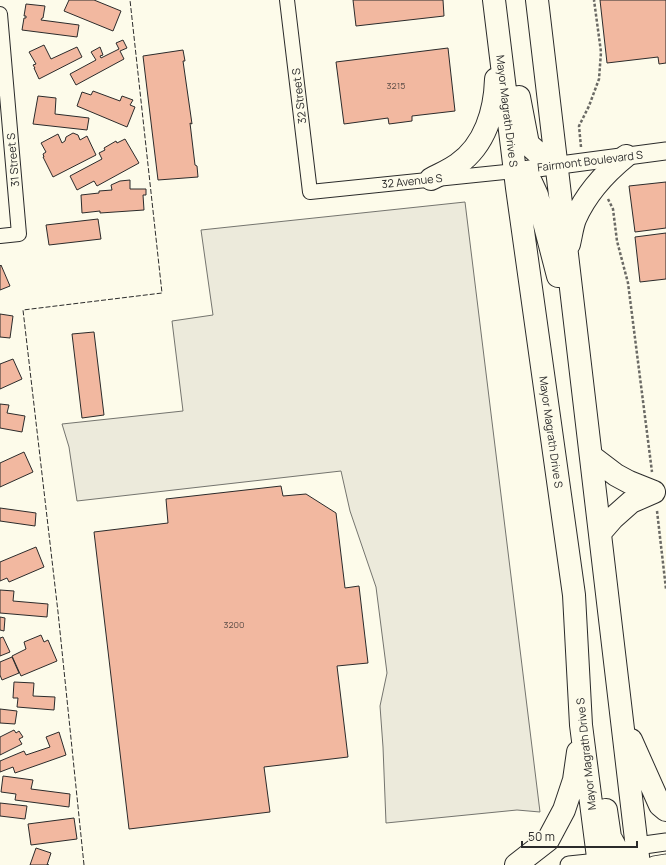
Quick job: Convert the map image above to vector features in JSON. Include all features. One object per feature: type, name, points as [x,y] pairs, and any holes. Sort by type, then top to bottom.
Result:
[{"type":"main road","name":"Mayor Magrath Drive S","points":[[494,0],[515,171],[574,595],[581,725],[599,864]]},
{"type":"main road","points":[[500,0],[528,144],[539,154],[557,166]]},
{"type":"main road","points":[[537,0],[622,722],[631,859]]},
{"type":"main road","points":[[431,179],[458,164],[475,149],[484,133],[490,117],[496,89],[497,30]]},
{"type":"main road","points":[[567,252],[575,220],[596,185],[610,168],[626,156]]},
{"type":"main road","points":[[515,171],[531,182],[537,195],[579,355]]},
{"type":"main road","points":[[591,456],[629,482],[660,491]]},
{"type":"main road","points":[[600,533],[613,518],[631,502],[660,491]]},
{"type":"main road","points":[[574,595],[610,837],[631,859]]},
{"type":"main road","points":[[622,722],[660,805],[666,810]]},
{"type":"main road","points":[[516,865],[548,840],[564,810],[574,780],[581,725]]},
{"type":"street","name":"32 Street S","points":[[287,0],[310,192]]},
{"type":"street","name":"31 Street S","points":[[0,22],[19,234],[0,236]]},
{"type":"street","name":"Fairmont Boulevard S","points":[[515,171],[666,151]]},
{"type":"street","name":"32 Avenue S","points":[[310,192],[515,171]]},
{"type":"street","points":[[569,865],[599,864],[631,859],[666,842]]},
{"type":"street","points":[[654,865],[666,863]]},
{"type":"path","points":[[582,162],[579,126],[589,106],[598,78],[601,52],[594,0]]},
{"type":"path","points":[[596,185],[606,194],[613,209],[617,241],[628,283],[660,491],[666,589]]},
{"type":"shaded area","points":[[465,202],[540,812],[517,810],[386,823],[380,706],[387,673],[376,587],[350,511],[341,471],[77,501],[69,447],[62,424],[183,411],[172,321],[213,315],[201,230]]},
{"type":"building","points":[[69,0],[94,0],[121,11],[113,31],[64,11]]},
{"type":"building","points":[[353,0],[443,0],[444,16],[356,26]]},
{"type":"building","points":[[600,0],[666,0],[666,63],[659,64],[658,57],[607,63]]},
{"type":"building","points":[[26,4],[45,6],[43,18],[41,20],[79,25],[77,37],[22,30],[24,18],[26,18],[26,16],[24,16]]},
{"type":"building","points":[[123,40],[127,48],[120,51],[124,59],[76,85],[70,74],[96,60],[91,52],[100,47],[103,55],[100,56],[101,58],[119,49],[116,43]]},
{"type":"building","points":[[44,45],[51,59],[77,47],[82,57],[39,79],[33,65],[36,64],[29,52]]},
{"type":"building","points":[[448,48],[455,111],[412,116],[412,121],[389,124],[388,118],[344,124],[336,62]]},
{"type":"building","points":[[183,50],[185,61],[183,61],[192,124],[190,123],[195,165],[197,166],[198,177],[158,180],[143,56]]},
{"type":"building","points":[[93,91],[120,101],[122,96],[133,100],[130,105],[135,107],[127,127],[77,106],[82,92],[91,95]]},
{"type":"building","points":[[38,96],[56,98],[55,114],[89,118],[87,130],[33,124]]},
{"type":"building","points":[[73,133],[78,135],[80,140],[87,136],[96,155],[53,177],[43,157],[43,154],[46,152],[41,143],[58,134],[62,143],[65,141],[66,137]]},
{"type":"building","points":[[125,139],[139,163],[97,186],[94,181],[77,190],[70,176],[102,159],[99,153],[105,150],[104,148],[116,141],[117,143]]},
{"type":"building","points":[[130,180],[130,189],[146,189],[146,195],[143,195],[144,210],[82,213],[81,195],[112,190],[111,185],[120,181]]},
{"type":"building","points":[[666,182],[666,228],[635,232],[629,186]]},
{"type":"building","points":[[98,219],[101,239],[49,245],[46,225]]},
{"type":"building","points":[[666,233],[666,279],[640,282],[635,237]]},
{"type":"building","points":[[1,265],[10,286],[0,290],[0,266]]},
{"type":"building","points":[[0,314],[13,316],[10,338],[0,337]]},
{"type":"building","points":[[94,332],[104,415],[82,418],[72,334]]},
{"type":"building","points":[[13,359],[22,379],[0,389],[0,364]]},
{"type":"building","points":[[0,404],[9,405],[7,413],[25,416],[22,432],[0,428]]},
{"type":"building","points":[[24,452],[33,472],[0,487],[0,463]]},
{"type":"building","points":[[281,486],[283,496],[306,494],[336,513],[345,588],[359,586],[368,663],[337,666],[348,757],[264,767],[270,812],[129,829],[94,532],[168,523],[166,499]]},
{"type":"building","points":[[0,508],[36,513],[35,526],[0,521]]},
{"type":"building","points":[[36,547],[44,567],[9,582],[7,578],[0,581],[0,562]]},
{"type":"building","points":[[0,590],[14,591],[13,601],[48,604],[47,617],[0,613]]},
{"type":"building","points":[[0,617],[5,618],[4,631],[0,630]]},
{"type":"building","points":[[41,635],[44,642],[48,640],[57,661],[21,676],[12,656],[26,649],[24,642]]},
{"type":"building","points":[[3,637],[10,652],[0,656],[0,638]]},
{"type":"building","points":[[12,657],[19,673],[2,680],[0,675],[0,662]]},
{"type":"building","points":[[14,682],[34,683],[33,696],[55,697],[54,710],[17,707],[18,698],[13,698]]},
{"type":"building","points":[[0,709],[17,711],[15,724],[0,723]]},
{"type":"building","points":[[14,730],[16,733],[19,731],[23,737],[19,739],[22,744],[0,755],[0,737]]},
{"type":"building","points":[[59,732],[66,755],[15,773],[13,767],[0,772],[0,761],[24,751],[26,755],[50,747],[46,737]]},
{"type":"building","points":[[3,776],[33,780],[31,789],[70,794],[69,807],[15,800],[16,794],[1,792]]},
{"type":"building","points":[[0,803],[27,806],[25,819],[0,816]]},
{"type":"building","points":[[74,818],[77,839],[31,845],[28,824]]},
{"type":"building","points":[[36,848],[51,853],[47,865],[30,865]]},
{"type":"fence","points":[[84,865],[58,612],[23,310],[162,293],[130,0]]}]
